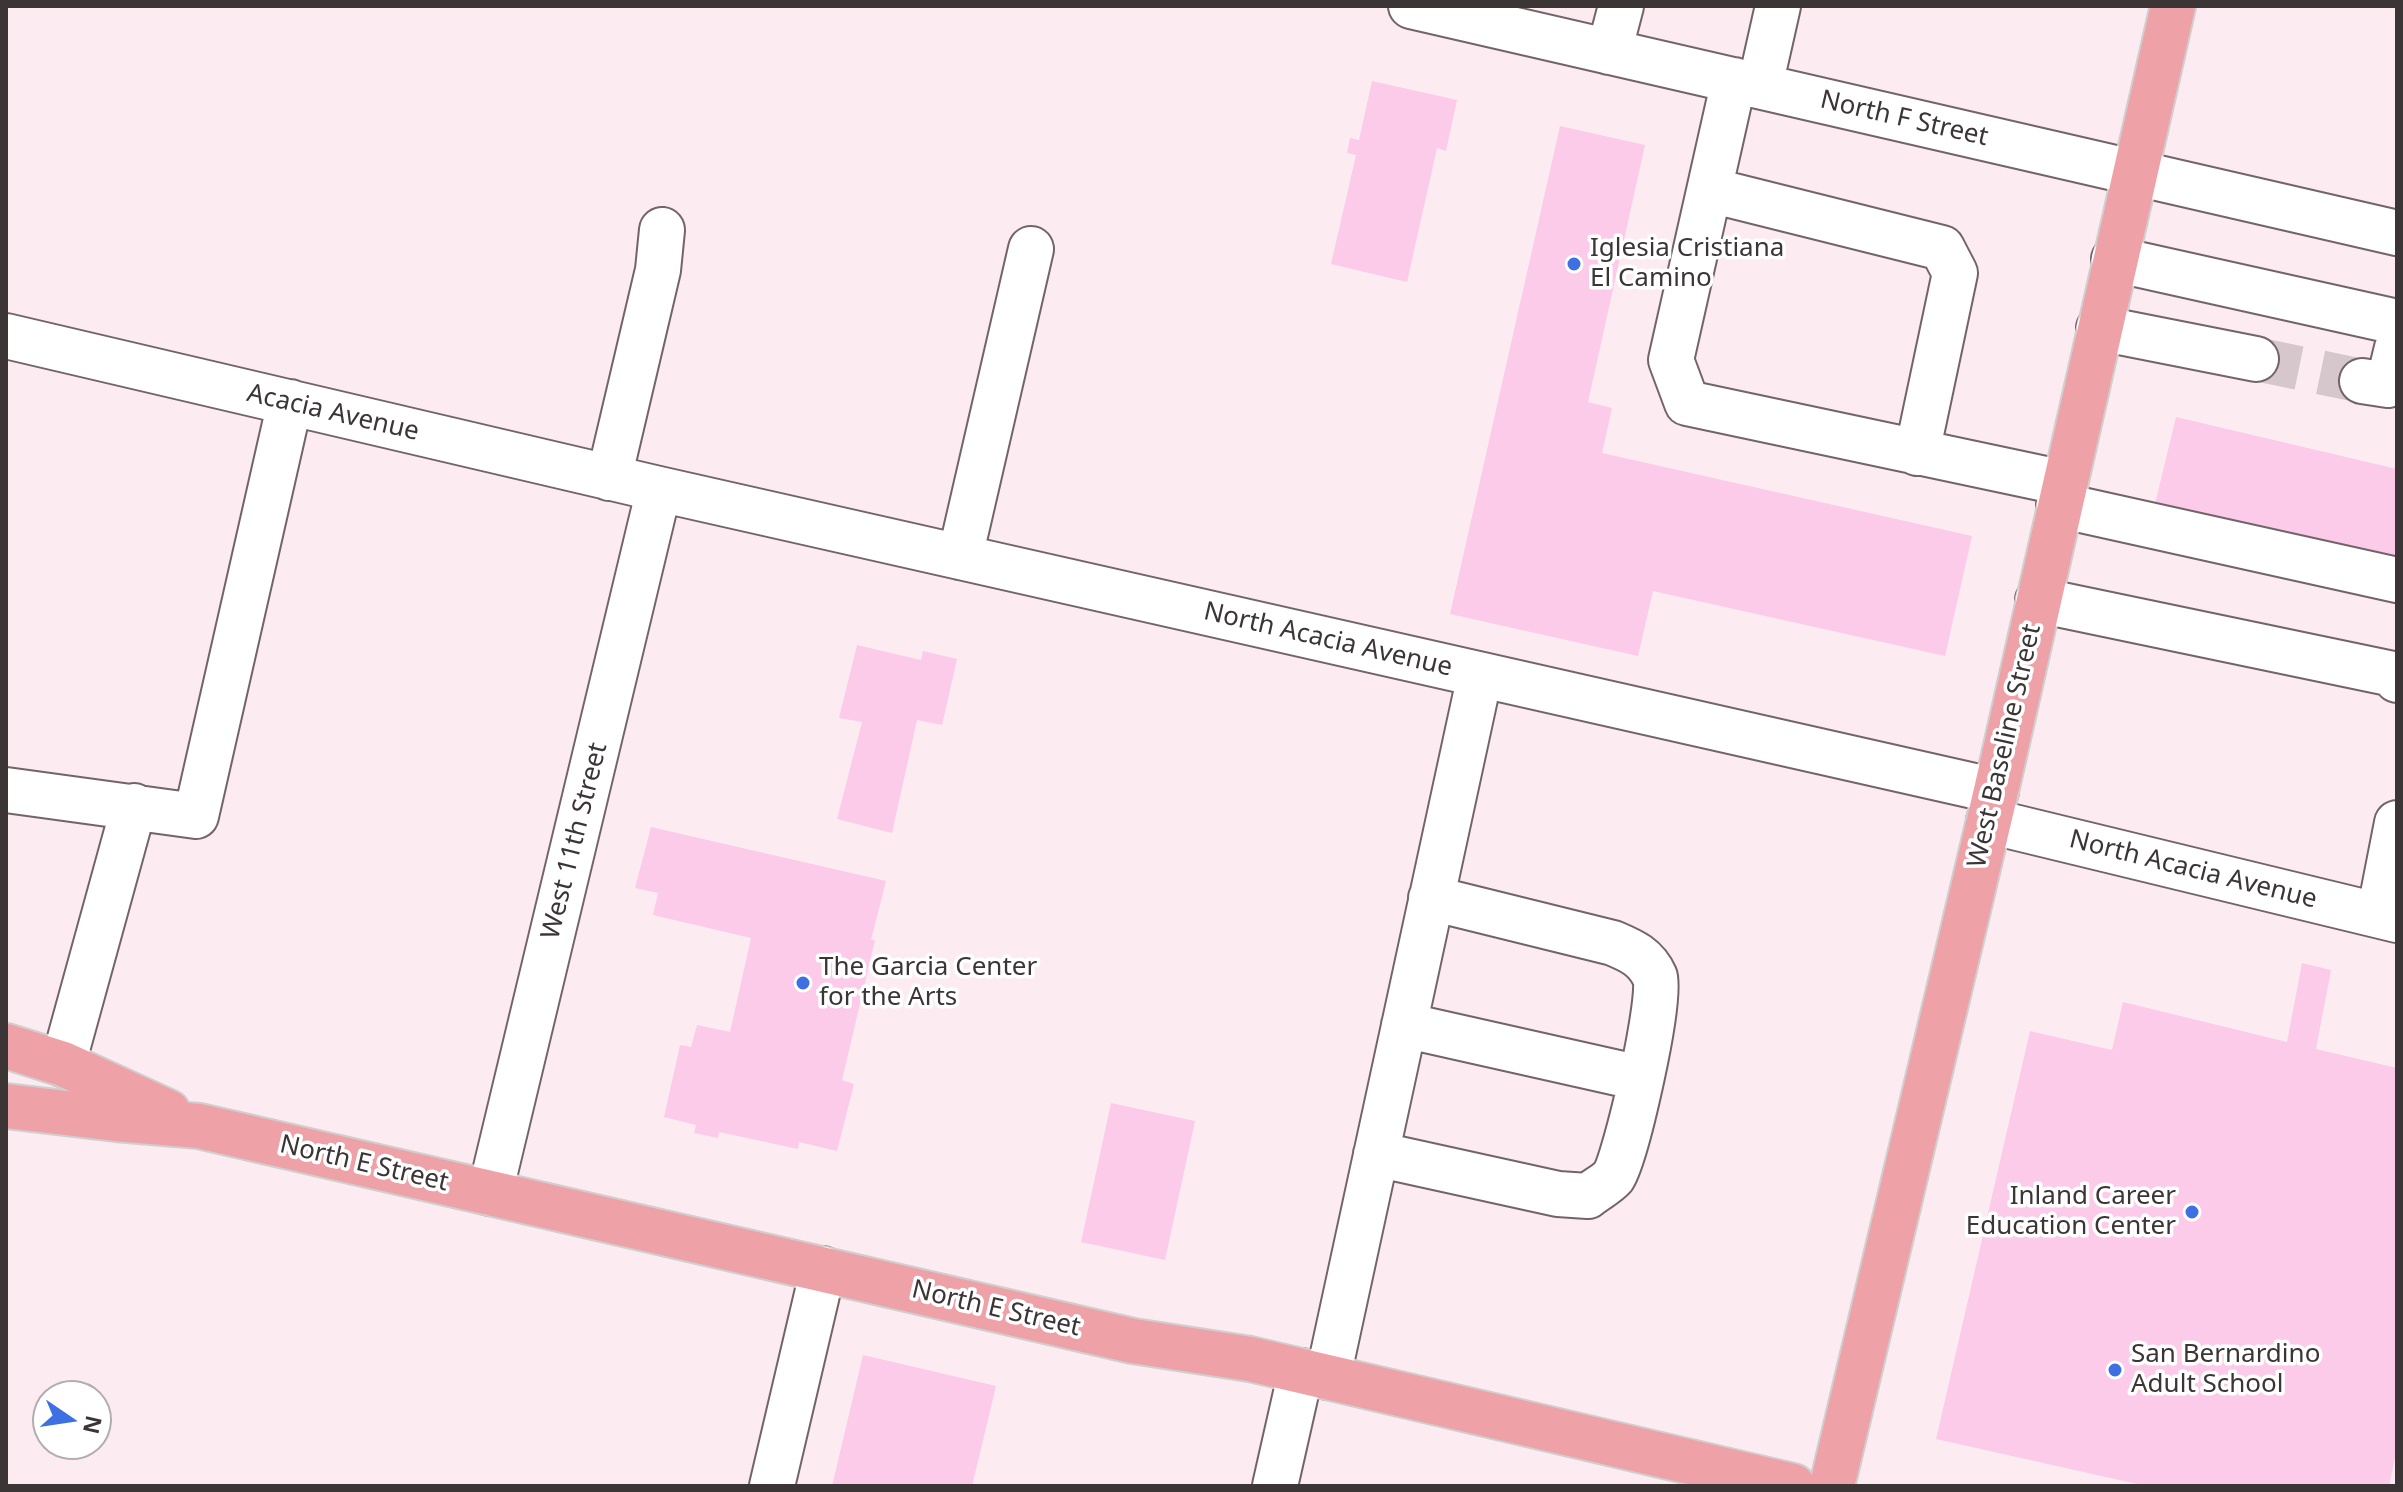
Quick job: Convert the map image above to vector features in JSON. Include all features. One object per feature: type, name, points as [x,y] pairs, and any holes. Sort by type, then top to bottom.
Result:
[{"type":"main road","name":"West Baseline Street","points":[[1832,1486],[1992,806],[2173,6]]},
{"type":"main road","name":"North E Street","points":[[6,1046],[63,1064],[199,1126]]},
{"type":"main road","name":"North E Street","points":[[6,1106],[199,1126],[1133,1341],[1250,1359],[1793,1486]]},
{"type":"street","name":"North F Street","points":[[1411,6],[2397,233]]},
{"type":"street","points":[[1609,52],[1621,6]]},
{"type":"street","points":[[1778,6],[1710,190],[1671,360],[1687,403],[1917,453],[2062,494],[2397,580]]},
{"type":"street","points":[[1710,190],[1942,248],[1955,273],[1917,453]]},
{"type":"street","points":[[609,478],[658,270],[662,230]]},
{"type":"street","points":[[960,557],[1031,249]]},
{"type":"street","points":[[2114,259],[2397,322]]},
{"type":"street","points":[[2099,328],[2256,359]]},
{"type":"street","name":"Acacia Avenue","points":[[6,336],[659,489]]},
{"type":"street","points":[[2362,381],[2388,385],[2397,348]]},
{"type":"street","points":[[6,790],[196,816],[290,402]]},
{"type":"street","name":"North Acacia Avenue","points":[[659,489],[1480,675],[1992,806],[2388,917]]},
{"type":"street","name":"West 11th Street","points":[[490,1193],[659,489]]},
{"type":"street","points":[[2038,600],[2393,674],[2397,680]]},
{"type":"street","points":[[1275,1486],[1315,1374],[1376,1154],[1480,675]]},
{"type":"street","points":[[63,1064],[134,806]]},
{"type":"street","points":[[2388,917],[2397,823]]},
{"type":"street","points":[[1376,1154],[1558,1194],[1588,1196],[1612,1177],[1625,1147],[1656,1007],[1657,979],[1641,955],[1613,943],[1431,898]]},
{"type":"street","points":[[1404,1025],[1640,1078]]},
{"type":"street","points":[[772,1486],[823,1269]]},
{"type":"building","points":[[1372,81],[1457,100],[1446,151],[1437,148],[1407,282],[1331,264],[1356,155],[1347,153],[1350,138],[1359,140]]},
{"type":"building","points":[[1560,126],[1645,145],[1588,402],[1612,408],[1602,453],[1972,536],[1945,656],[1653,591],[1638,656],[1450,614]]},
{"type":"building","points":[[2176,417],[2397,469],[2397,555],[2394,569],[2153,512]]},
{"type":"building","points":[[857,645],[921,660],[923,651],[957,659],[942,725],[917,720],[892,833],[837,819],[862,722],[839,718]]},
{"type":"building","name":"The Garcia Center for the Arts","points":[[651,827],[886,881],[842,1080],[854,1084],[837,1151],[799,1142],[798,1149],[719,1132],[718,1138],[694,1133],[696,1125],[664,1117],[680,1045],[691,1047],[697,1025],[730,1032],[751,938],[653,915],[658,893],[635,888]]},
{"type":"building","name":"Inland Career Education Center","points":[[2302,963],[2331,970],[2316,1049],[2397,1068],[2397,1449],[2389,1486],[2146,1486],[1936,1439],[2030,1031],[2112,1050],[2123,1002],[2287,1042]]},
{"type":"building","points":[[1111,1103],[1195,1121],[1165,1260],[1081,1242]]},
{"type":"building","points":[[863,1355],[996,1386],[972,1486],[832,1486]]},
{"type":"tunnel","points":[[2256,359],[2362,381]]},
{"type":"place","name":"Iglesia Cristiana El Camino","points":[[1574,264]]},
{"type":"place","name":"The Garcia Center for the Arts","points":[[803,983]]},
{"type":"place","name":"Inland Career Education Center","points":[[2192,1212]]},
{"type":"place","name":"San Bernardino Adult School","points":[[2115,1370]]}]
